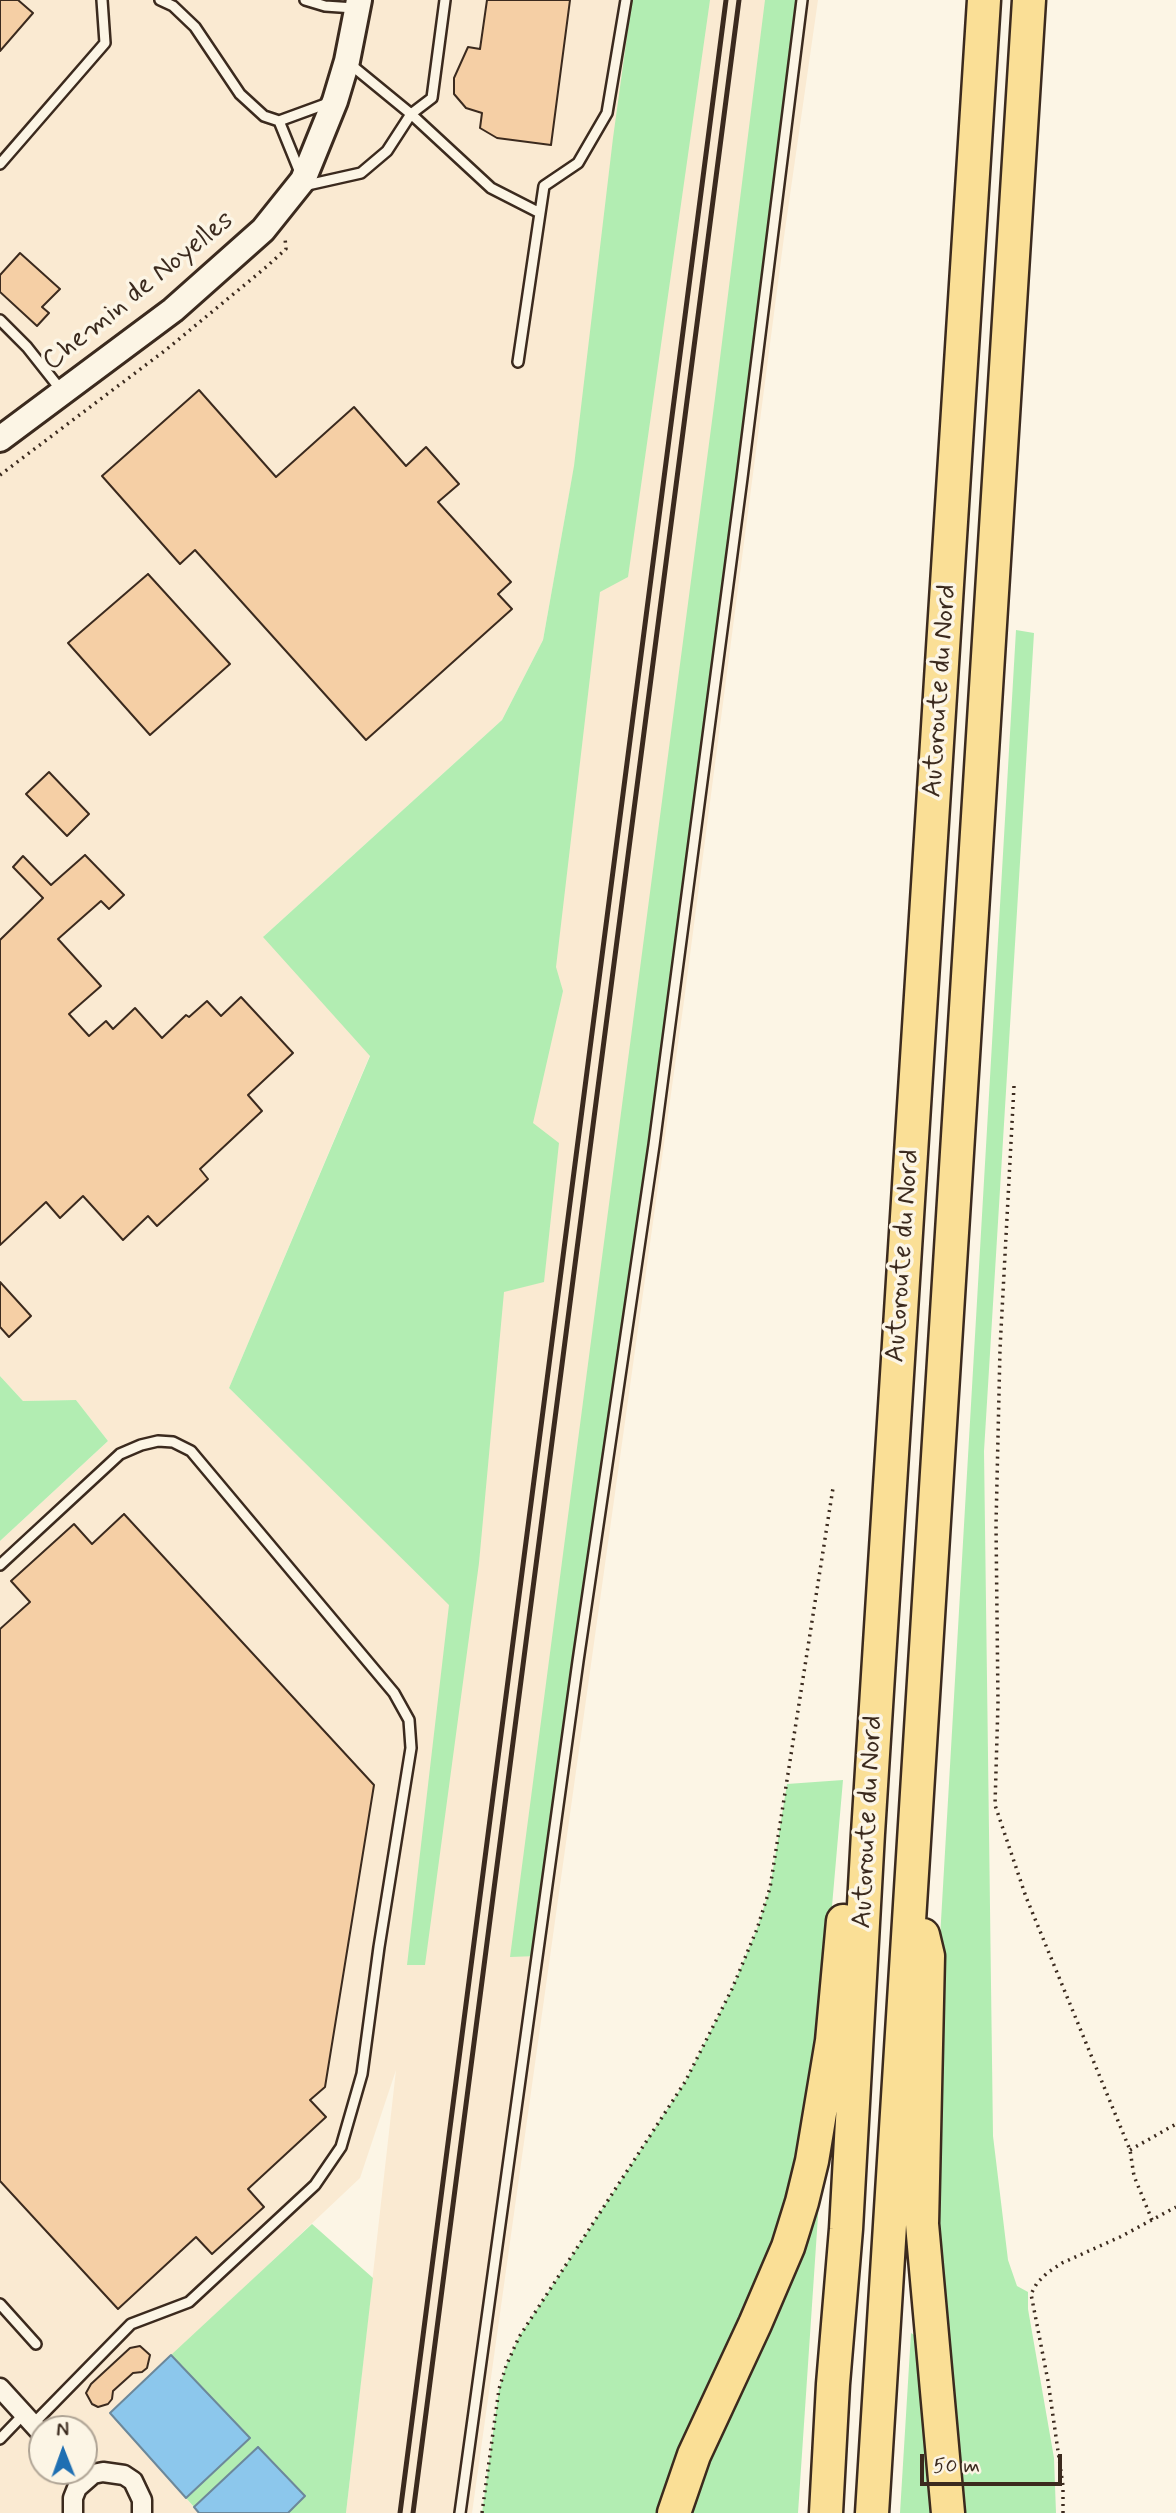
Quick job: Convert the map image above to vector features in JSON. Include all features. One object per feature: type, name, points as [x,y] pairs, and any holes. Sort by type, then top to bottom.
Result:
[{"type":"highway","name":"Autoroute du Nord","points":[[826,2513],[847,2215],[868,1833],[984,0]]},
{"type":"highway","name":"Autoroute du Nord","points":[[872,2513],[1029,0]]},
{"type":"highway","points":[[674,2513],[694,2455],[788,2247],[802,2202],[812,2161],[832,2041],[843,1915],[868,1833]]},
{"type":"highway","points":[[912,1882],[928,1956],[922,2224],[948,2513]]},
{"type":"street","name":"Chemin de Noyelles","points":[[0,439],[173,310],[256,239],[300,183],[335,101],[359,4]]},
{"type":"street","points":[[0,2388],[28,2419]]},
{"type":"street","points":[[98,2473],[124,2475],[139,2490],[142,2513]]},
{"type":"street","points":[[73,2513],[73,2498],[77,2485]]},
{"type":"lane","points":[[0,164],[105,43],[102,0]]},
{"type":"lane","points":[[160,0],[173,6],[195,27],[240,94],[264,116],[279,121],[335,101]]},
{"type":"lane","points":[[304,0],[325,6],[359,4]]},
{"type":"lane","points":[[279,121],[300,183],[361,173],[387,151],[411,114],[432,98],[445,0]]},
{"type":"lane","points":[[518,362],[544,187],[578,163],[607,113],[626,0]]},
{"type":"lane","points":[[460,2513],[576,1674],[654,1145],[802,0]]},
{"type":"lane","points":[[347,61],[411,114],[491,188],[540,213]]},
{"type":"lane","points":[[0,320],[27,347],[62,392]]},
{"type":"lane","points":[[0,1565],[120,1454],[158,1441],[173,1442],[191,1451],[394,1693],[409,1720],[411,1748],[362,2074],[341,2147],[315,2185],[189,2302],[131,2324],[42,2415]]},
{"type":"lane","points":[[0,2304],[36,2343]]},
{"type":"lane","points":[[0,2439],[28,2426]]},
{"type":"path","points":[[1014,1086],[1000,1349],[995,1805],[1026,1897],[1130,2150],[1134,2176],[1152,2220]]},
{"type":"path","points":[[482,2513],[499,2389],[519,2337],[685,2082],[732,1989],[757,1929],[770,1888],[833,1488]]},
{"type":"path","points":[[1130,2150],[1176,2124]]},
{"type":"path","points":[[1063,2513],[1063,2486],[1031,2294],[1046,2273],[1062,2263],[1176,2207]]},
{"type":"shaded area","points":[[0,0],[818,0],[784,237],[684,1001],[472,2513],[346,2513],[396,2070],[360,2178],[111,2413],[199,2513],[0,2513],[0,1541],[108,1441],[76,1400],[23,1401],[0,1376]],"holes":[[[572,478],[449,1604],[229,1388],[370,1055],[264,936],[502,720],[543,640]]]},
{"type":"green space","points":[[632,0],[710,0],[628,577],[600,592],[556,967],[563,991],[533,1123],[559,1143],[544,1282],[504,1292],[479,1563],[425,1965],[407,1965],[449,1605],[229,1388],[370,1056],[263,937],[502,720],[543,640],[574,466]]},
{"type":"green space","points":[[765,0],[802,0],[654,1145],[537,1956],[510,1957],[715,398]]},
{"type":"green space","points":[[1016,630],[1034,633],[984,1451],[993,2136],[1008,2260],[1017,2286],[1028,2292],[1028,2309],[1054,2458],[1056,2513],[960,2513],[935,2264],[939,1955]]},
{"type":"green space","points":[[0,1376],[23,1401],[76,1400],[108,1441],[0,1541]]},
{"type":"green space","points":[[843,1780],[817,2078],[798,2180],[751,2302],[676,2455],[657,2513],[482,2513],[499,2389],[506,2366],[519,2337],[685,2082],[732,1989],[757,1929],[770,1888],[787,1784]]},
{"type":"green space","points":[[816,2199],[819,2201],[798,2513],[687,2513]]},
{"type":"green space","points":[[312,2224],[373,2278],[346,2513],[288,2513],[305,2496],[258,2447],[194,2507],[186,2498],[250,2438],[171,2355]]},
{"type":"green space","points":[[911,2333],[917,2337],[939,2513],[900,2513]]},
{"type":"water","points":[[171,2355],[250,2438],[186,2498],[110,2413]]},
{"type":"water","points":[[258,2447],[305,2496],[288,2513],[199,2513],[194,2507]]},
{"type":"building","points":[[0,0],[18,0],[33,13],[0,51]]},
{"type":"building","points":[[487,0],[570,0],[551,145],[497,138],[480,128],[482,113],[466,108],[454,94],[454,78],[468,47],[480,49]]},
{"type":"building","points":[[20,253],[60,289],[42,307],[49,313],[37,326],[0,292],[0,275]]},
{"type":"building","points":[[199,390],[276,477],[354,407],[406,466],[426,447],[459,484],[438,502],[511,582],[498,594],[512,609],[366,740],[195,550],[180,564],[102,476]]},
{"type":"building","points":[[148,574],[230,664],[150,735],[68,643]]},
{"type":"building","points":[[49,772],[89,814],[67,836],[26,794]]},
{"type":"building","points":[[85,855],[124,895],[109,909],[101,901],[58,939],[101,986],[69,1014],[89,1036],[106,1021],[113,1029],[135,1008],[162,1038],[186,1015],[189,1017],[207,1001],[221,1016],[241,997],[293,1053],[248,1095],[262,1111],[200,1169],[208,1179],[157,1226],[148,1216],[123,1240],[83,1196],[60,1218],[46,1202],[0,1245],[0,940],[43,898],[13,867],[23,856],[51,885]]},
{"type":"building","points":[[0,1282],[31,1316],[9,1337],[0,1327]]},
{"type":"building","points":[[124,1514],[374,1785],[325,2087],[310,2100],[326,2117],[248,2189],[264,2207],[212,2254],[196,2237],[118,2309],[0,2181],[0,1629],[30,1602],[11,1581],[74,1524],[92,1544]]},
{"type":"building","points":[[140,2346],[150,2355],[147,2368],[133,2373],[113,2391],[108,2404],[98,2407],[92,2404],[86,2393],[91,2384],[130,2348]]},
{"type":"railway","points":[[400,2513],[726,0]]},
{"type":"railway","points":[[413,2513],[739,0]]}]
